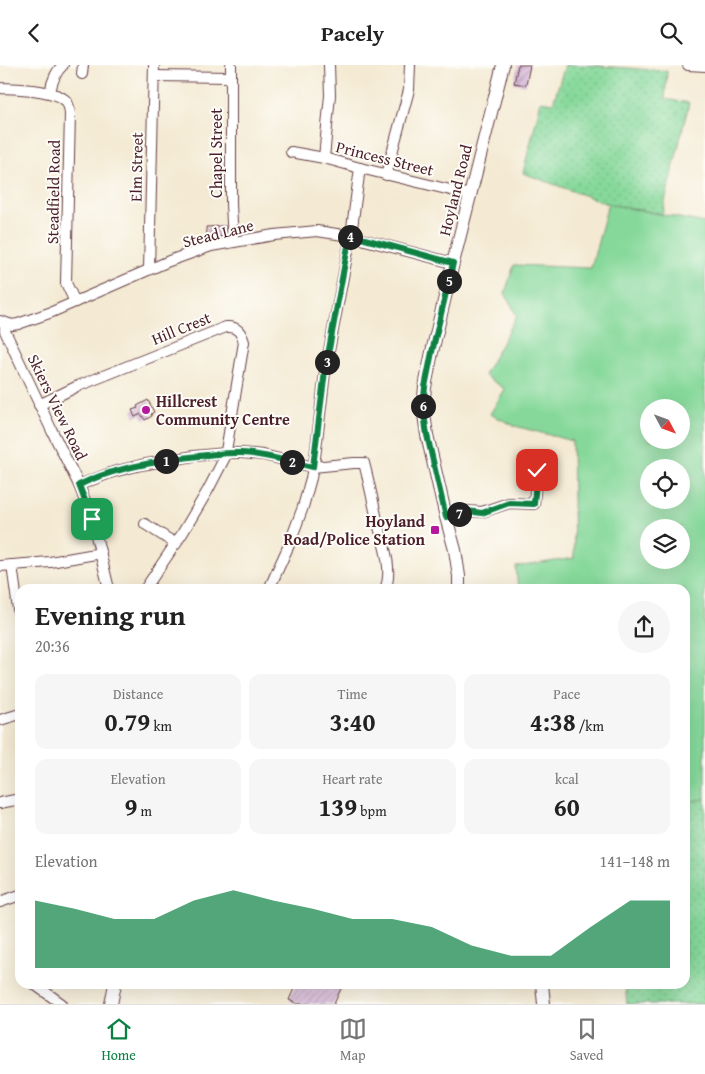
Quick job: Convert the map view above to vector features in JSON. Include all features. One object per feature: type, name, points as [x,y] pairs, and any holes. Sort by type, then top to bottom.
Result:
[{"type":"main road","name":"Hoyland Road","points":[[459,584],[455,550],[427,435],[423,407],[432,352],[503,65]]},
{"type":"main road","points":[[111,1004],[114,989]]},
{"type":"main road","points":[[542,989],[544,1004]]},
{"type":"street","points":[[0,88],[50,92],[56,73],[63,65]]},
{"type":"street","name":"Chapel Street","points":[[231,65],[231,204],[233,242]]},
{"type":"street","points":[[324,158],[330,95],[330,65]]},
{"type":"street","points":[[386,175],[409,90],[410,65]]},
{"type":"street","points":[[688,65],[705,66]]},
{"type":"street","points":[[154,70],[231,77]]},
{"type":"street","name":"Elm Street","points":[[149,269],[154,70]]},
{"type":"street","name":"Steadfield Road","points":[[50,92],[62,97],[66,101],[70,114],[66,283],[75,302]]},
{"type":"street","name":"Princess Street","points":[[291,152],[324,158],[471,195]]},
{"type":"street","points":[[271,584],[290,545],[303,507],[313,467],[325,371],[350,235],[360,168]]},
{"type":"street","name":"Stead Lane","points":[[3,323],[18,324],[75,302],[149,269],[211,247],[282,234],[317,231],[350,235],[453,263]]},
{"type":"street","name":"Skiers View Road","points":[[3,323],[39,405],[79,485],[92,519],[108,584]]},
{"type":"street","name":"Hill Crest","points":[[39,405],[87,383],[226,327],[232,326],[241,333],[244,342],[225,457],[208,490],[148,584]]},
{"type":"street","points":[[79,485],[113,472],[142,465],[194,456],[226,453],[263,455],[313,467],[364,463],[386,555],[387,584]]},
{"type":"street","points":[[446,517],[467,511],[482,513],[509,503],[534,504],[537,470]]},
{"type":"street","points":[[145,525],[176,543]]},
{"type":"street","points":[[0,566],[101,553]]},
{"type":"street","points":[[12,565],[15,587]]},
{"type":"street","points":[[0,719],[15,715]]},
{"type":"street","points":[[0,803],[15,800]]},
{"type":"street","points":[[0,902],[15,897]]},
{"type":"street","points":[[41,989],[62,1004]]},
{"type":"green space","points":[[565,65],[667,71],[665,99],[689,103],[662,214],[608,204],[523,173],[541,101],[553,103]]},
{"type":"green space","points":[[608,204],[705,223],[705,799],[690,801],[690,584],[518,584],[516,567],[574,558],[572,441],[515,426],[490,414],[505,389],[484,375],[517,316],[505,293],[514,265],[591,268]]},
{"type":"green space","points":[[705,799],[705,1004],[627,1004],[626,989],[690,989],[690,801]]},
{"type":"building","points":[[518,65],[530,65],[526,85],[514,83]]},
{"type":"building","points":[[225,226],[226,236],[207,238],[206,227]]},
{"type":"building","points":[[148,400],[154,412],[151,414],[152,416],[145,420],[141,414],[135,417],[132,410]]},
{"type":"building","points":[[294,989],[341,989],[334,1004],[298,1004],[289,1000]]},
{"type":"place","name":"Hillcrest Community Centre","points":[[146,410]]},
{"type":"place","name":"Hoyland Road/Police Station","points":[[435,530]]},
{"type":"route","points":[[92,519],[79,485],[113,472],[142,465],[194,456],[242,453],[263,455],[313,467],[325,371],[350,235],[453,263],[432,352],[423,407],[427,435],[446,517],[467,511],[482,513],[509,503],[534,504],[537,470]]}]
